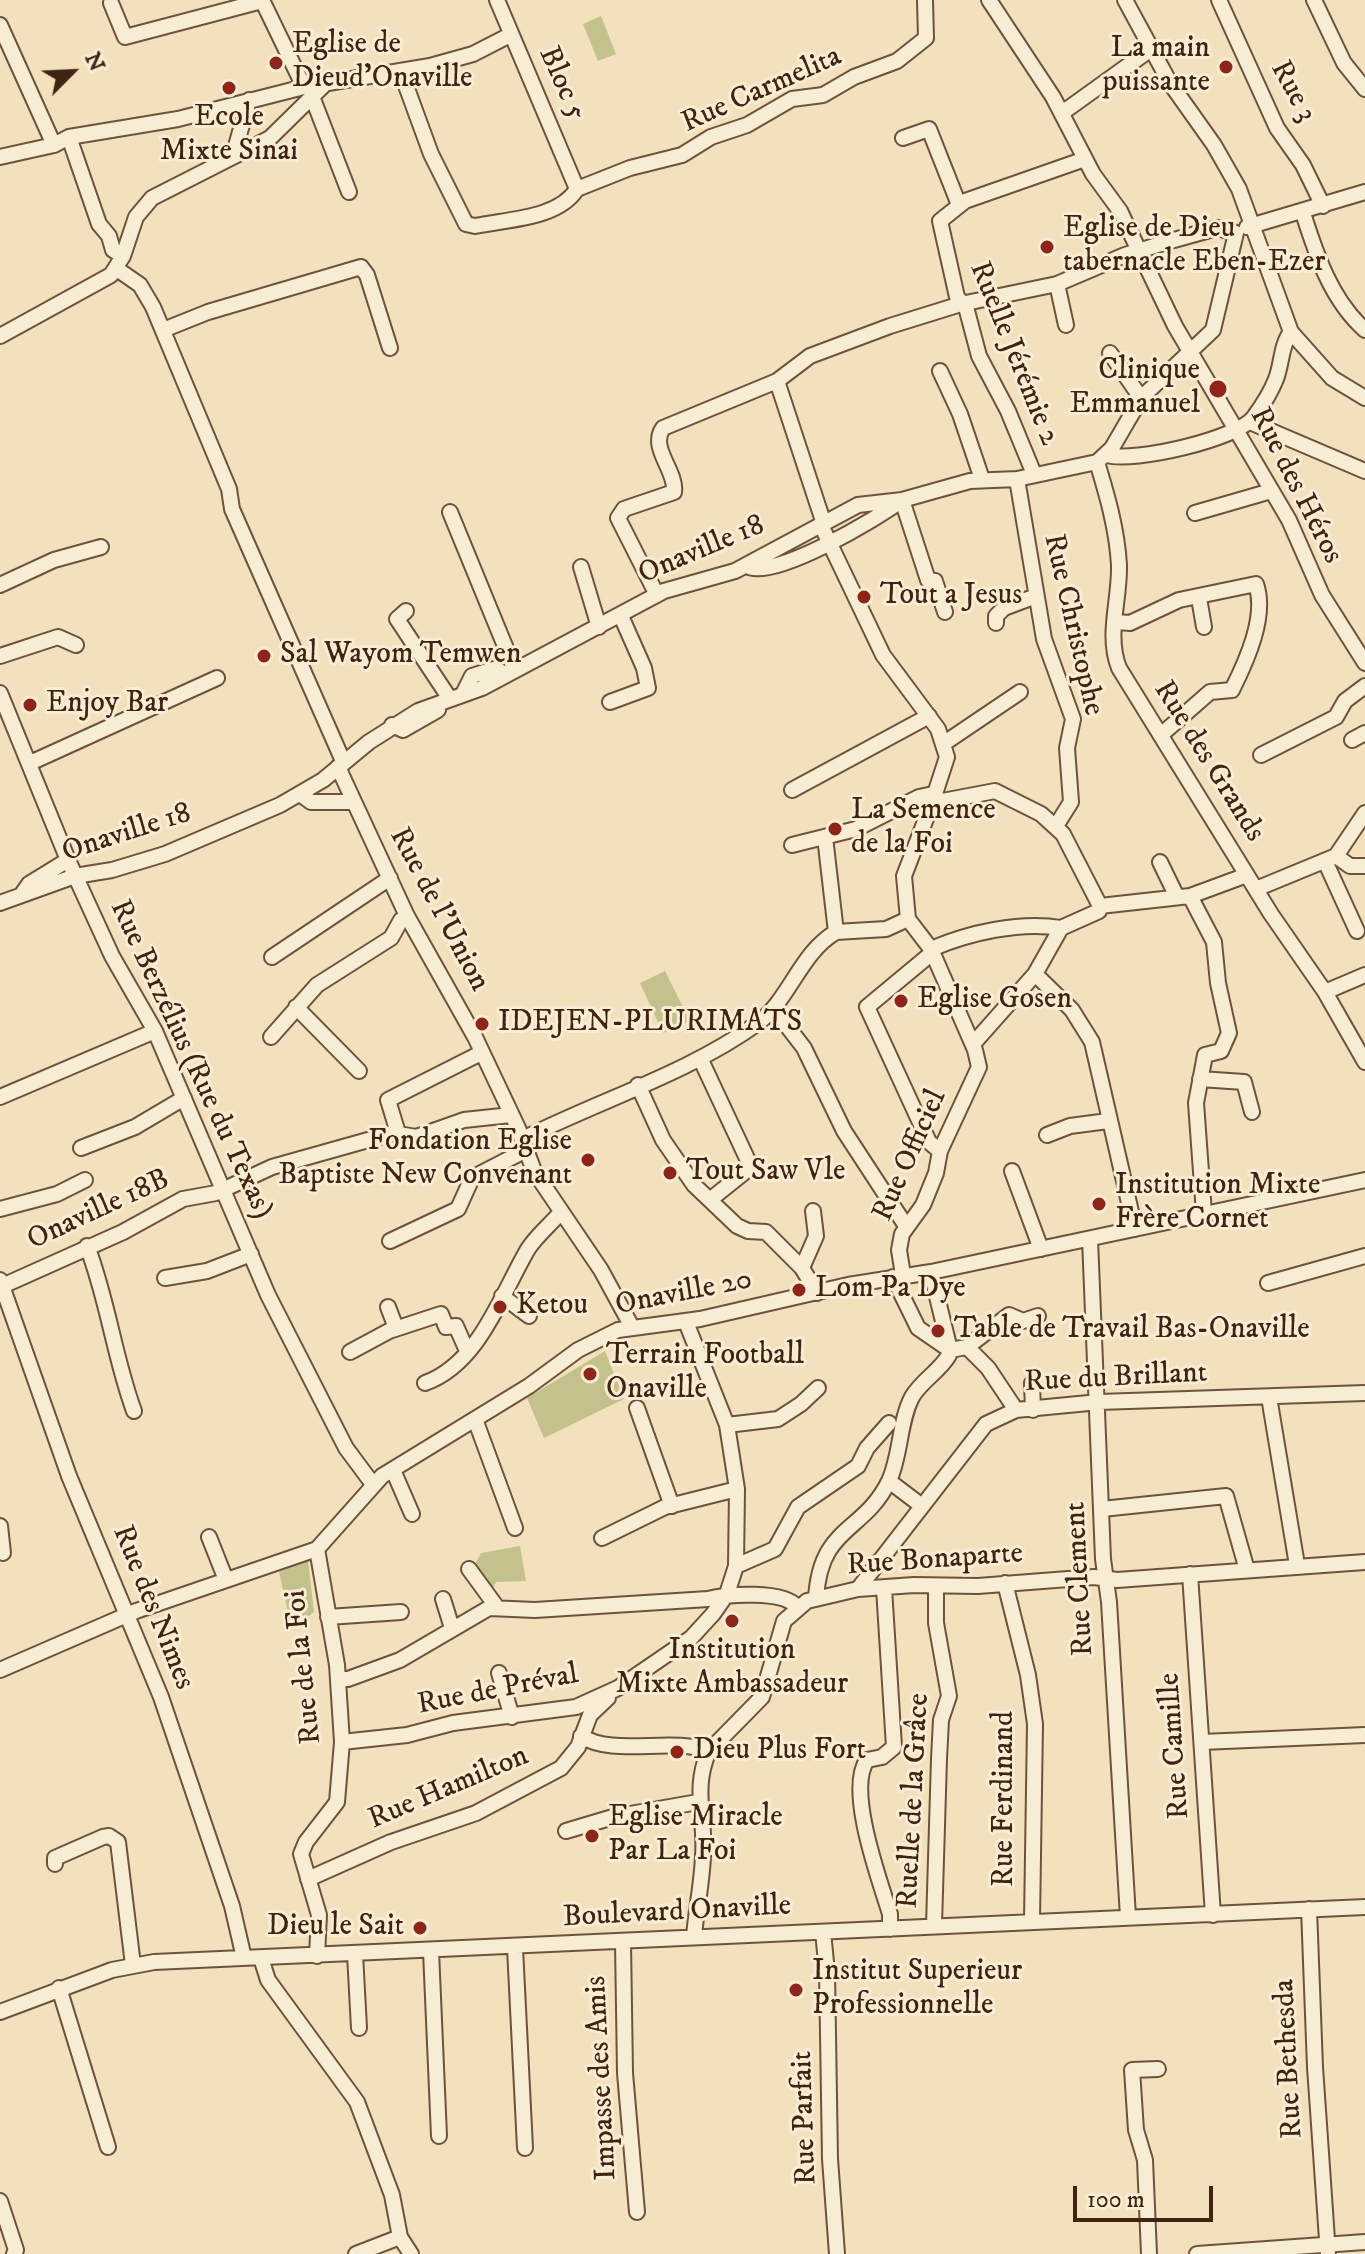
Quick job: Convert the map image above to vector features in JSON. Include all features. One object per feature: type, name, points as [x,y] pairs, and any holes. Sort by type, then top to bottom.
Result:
[{"type":"street","name":"Bloc 5","points":[[497,0],[536,97],[550,118],[565,167],[577,189]]},
{"type":"street","name":"Rue Carmelita","points":[[577,189],[630,168],[682,155],[711,137],[747,125],[792,99],[823,95],[854,77],[897,61],[926,38],[925,0]]},
{"type":"street","name":"Rue des Héros","points":[[989,0],[1062,113],[1085,159],[1120,211],[1190,352],[1243,426],[1271,491],[1289,520],[1311,575],[1365,663]]},
{"type":"street","points":[[1125,0],[1180,99],[1214,145],[1239,189],[1291,332],[1332,378],[1365,398]]},
{"type":"street","name":"Rue 3","points":[[1219,0],[1277,128],[1303,165],[1323,206]]},
{"type":"street","points":[[1314,0],[1344,63],[1365,89]]},
{"type":"street","points":[[111,3],[125,37],[262,1],[308,93],[349,192]]},
{"type":"street","points":[[0,25],[54,145]]},
{"type":"street","points":[[0,157],[54,145],[69,137],[178,119],[249,100],[308,93],[324,85],[401,72],[473,54],[510,35]]},
{"type":"street","points":[[1062,113],[1151,49]]},
{"type":"street","points":[[401,72],[431,154],[466,224],[475,226],[546,211],[569,202],[577,189]]},
{"type":"street","points":[[0,336],[101,282],[120,263],[136,217],[152,198],[234,153],[270,138],[308,93]]},
{"type":"street","points":[[234,153],[249,100]]},
{"type":"street","points":[[903,138],[929,129],[959,205],[1085,159]]},
{"type":"street","name":"Rue de l'Union","points":[[69,137],[99,224],[109,236],[120,263],[140,285],[163,330],[229,489],[232,509],[341,764],[353,802],[407,916],[449,987],[511,1115],[534,1171],[601,1270],[632,1327]]},
{"type":"street","points":[[657,595],[618,518],[624,509],[674,492],[675,483],[661,450],[659,433],[675,421],[736,401],[777,381],[795,364],[822,350],[828,352],[878,331],[961,304],[1057,284],[1138,250],[1217,228],[1236,233],[1253,224],[1303,213],[1365,192]]},
{"type":"street","name":"Ruelle Jérémie 2","points":[[959,205],[940,221],[940,232],[961,304],[971,321],[979,356],[1008,411],[1034,474]]},
{"type":"street","points":[[1303,213],[1327,277],[1348,313],[1365,330]]},
{"type":"street","points":[[1102,458],[1141,398],[1217,322],[1236,233]]},
{"type":"street","points":[[163,330],[208,312],[361,267],[367,275],[390,348]]},
{"type":"street","points":[[1057,284],[1066,325]]},
{"type":"street","points":[[1291,332],[1273,385],[1243,426],[1365,471]]},
{"type":"street","points":[[1110,353],[1141,398]]},
{"type":"street","points":[[940,371],[960,414],[982,479]]},
{"type":"street","points":[[777,381],[828,541],[883,655],[929,716],[943,744],[946,765],[904,876],[908,919],[931,951],[973,1044],[1035,974],[1061,928]]},
{"type":"street","name":"Onaville 18","points":[[0,903],[75,876],[112,870],[165,854],[300,794],[392,725],[457,697],[657,595],[719,578],[747,566],[858,505],[902,500],[982,479],[1017,479],[1102,458],[1150,453],[1243,426]]},
{"type":"street","name":"Rue des Grands","points":[[1102,458],[1118,551],[1117,622],[1111,639],[1115,657],[1247,875],[1325,992],[1365,1062]]},
{"type":"street","name":"Rue Christophe","points":[[1017,479],[1044,639],[1073,719],[1067,748],[1071,802],[1056,826]]},
{"type":"street","points":[[1195,513],[1271,491]]},
{"type":"street","points":[[747,566],[762,568],[791,561],[881,516],[902,500],[928,580],[935,581],[945,612]]},
{"type":"street","points":[[450,512],[509,671]]},
{"type":"street","points":[[0,585],[54,560],[101,547]]},
{"type":"street","points":[[581,567],[599,627]]},
{"type":"street","points":[[1117,622],[1130,623],[1179,600],[1256,584],[1262,607],[1260,623],[1232,690],[1210,692],[1162,734]]},
{"type":"street","points":[[996,623],[996,616],[1004,608],[1036,596]]},
{"type":"street","points":[[1199,598],[1204,627]]},
{"type":"street","points":[[406,611],[397,619],[457,697]]},
{"type":"street","points":[[610,702],[648,688],[644,668],[621,616]]},
{"type":"street","points":[[0,656],[58,637],[76,645]]},
{"type":"street","points":[[30,763],[217,678]]},
{"type":"street","points":[[1261,755],[1336,717],[1345,701],[1365,686]]},
{"type":"street","points":[[943,744],[1020,692]]},
{"type":"street","name":"Rue Berzélius (Rue du Texas)","points":[[0,693],[75,876],[112,956],[155,1031],[251,1254],[317,1394],[346,1448],[372,1483]]},
{"type":"street","points":[[392,725],[403,730],[438,710]]},
{"type":"street","points":[[792,790],[929,716]]},
{"type":"street","points":[[792,845],[865,825],[919,797],[995,791],[1041,814],[1056,826],[1100,906],[1099,911],[1061,928],[1016,928],[952,941],[931,951],[867,1007],[929,1142],[940,1151]]},
{"type":"street","points":[[300,794],[311,802],[353,802]]},
{"type":"street","points":[[1256,889],[1330,858],[1365,813]]},
{"type":"street","points":[[825,837],[836,932]]},
{"type":"street","points":[[1330,858],[1350,866],[1365,866]]},
{"type":"street","points":[[1330,858],[1357,931]]},
{"type":"street","points":[[22,894],[29,884],[68,860]]},
{"type":"street","points":[[1160,862],[1210,932],[1229,1033],[1221,1051],[1205,1055],[1196,1103],[1204,1213]]},
{"type":"street","points":[[1100,906],[1183,896],[1247,875]]},
{"type":"street","points":[[272,957],[390,878]]},
{"type":"street","points":[[271,1037],[296,1007],[330,975],[391,938],[401,920],[407,916]]},
{"type":"street","points":[[390,1241],[458,1209],[472,1178],[524,1144],[638,1085],[701,1060],[774,1009],[799,969],[836,932],[886,929],[908,919]]},
{"type":"street","points":[[1035,974],[1072,1010],[1092,1042],[1099,1060],[1108,1121],[1123,1166],[1135,1229]]},
{"type":"street","points":[[1325,992],[1365,975]]},
{"type":"street","points":[[296,1007],[359,1071]]},
{"type":"street","points":[[774,1009],[804,1048],[844,1131],[906,1226]]},
{"type":"street","points":[[0,1097],[155,1031]]},
{"type":"street","name":"Rue Officiel","points":[[898,1276],[899,1250],[906,1226],[920,1212],[928,1195],[940,1151],[979,1067],[973,1044]]},
{"type":"street","points":[[398,1133],[388,1100],[481,1053]]},
{"type":"street","points":[[701,1060],[751,1167],[711,1199]]},
{"type":"street","points":[[1200,1079],[1244,1082],[1252,1112]]},
{"type":"street","points":[[638,1085],[663,1140],[694,1185],[737,1226],[748,1231],[766,1232],[802,1268],[817,1293]]},
{"type":"street","points":[[81,1148],[135,1127],[184,1098]]},
{"type":"street","name":"Onaville 18B","points":[[1,1284],[123,1232],[183,1199],[223,1190],[272,1167],[398,1133],[416,1137],[464,1120],[511,1115]]},
{"type":"street","points":[[1047,1135],[1070,1126],[1108,1121]]},
{"type":"street","points":[[1012,1171],[1041,1249]]},
{"type":"street","points":[[0,1209],[57,1194],[85,1180]]},
{"type":"street","name":"Onaville 20","points":[[0,1670],[129,1614],[317,1549],[328,1540],[372,1483],[529,1386],[578,1350],[632,1327],[686,1322],[1365,1180]]},
{"type":"street","points":[[802,1268],[816,1236],[813,1211]]},
{"type":"street","points":[[425,1383],[446,1374],[467,1351],[528,1248],[561,1212]]},
{"type":"street","name":"Rue Clement","points":[[1090,1239],[1105,1579],[1116,1700],[1128,1917]]},
{"type":"street","points":[[87,1246],[107,1310],[118,1365],[134,1411]]},
{"type":"street","points":[[165,1278],[207,1271],[251,1254]]},
{"type":"street","points":[[1268,1283],[1365,1256]]},
{"type":"street","points":[[816,1599],[818,1569],[824,1554],[873,1503],[889,1481],[911,1398],[945,1362],[950,1350],[931,1272]]},
{"type":"street","points":[[898,1276],[918,1328],[950,1350],[967,1347],[1009,1315],[1023,1321],[1038,1316]]},
{"type":"street","name":"Rue des Nimes","points":[[1,1284],[69,1476],[129,1614],[171,1725],[232,1906],[244,1958]]},
{"type":"street","points":[[502,1296],[529,1316]]},
{"type":"street","points":[[388,1307],[396,1328]]},
{"type":"street","points":[[350,1352],[396,1328],[441,1314],[446,1327],[456,1326],[467,1351]]},
{"type":"street","name":"Rue de Préval","points":[[618,1688],[691,1638],[727,1594],[736,1566],[737,1489],[727,1425],[686,1322]]},
{"type":"street","points":[[967,1347],[988,1368],[1016,1410]]},
{"type":"street","points":[[1032,1383],[1033,1410]]},
{"type":"street","points":[[727,1425],[778,1419],[818,1388]]},
{"type":"street","name":"Rue du Brillant","points":[[858,1589],[986,1424],[1016,1410],[1099,1402],[1365,1393]]},
{"type":"street","points":[[1269,1397],[1297,1565]]},
{"type":"street","points":[[637,1408],[672,1506]]},
{"type":"street","points":[[475,1419],[515,1528]]},
{"type":"street","points":[[736,1566],[775,1549],[798,1507],[858,1466],[889,1423]]},
{"type":"street","points":[[393,1470],[412,1514]]},
{"type":"street","points":[[889,1481],[922,1506]]},
{"type":"street","points":[[602,1538],[655,1510],[737,1489]]},
{"type":"street","points":[[1102,1509],[1226,1496],[1247,1570]]},
{"type":"street","points":[[0,1526],[3,1553]]},
{"type":"street","points":[[209,1537],[226,1580]]},
{"type":"street","name":"Rue de la Foi","points":[[317,1549],[338,1679],[342,1742],[337,1802],[302,1847],[319,1915],[317,1956]]},
{"type":"street","name":"Rue Bonaparte","points":[[797,1607],[858,1589],[1105,1579],[1365,1562]]},
{"type":"street","points":[[469,1569],[496,1606]]},
{"type":"street","name":"Rue Camille","points":[[1190,1574],[1213,1915]]},
{"type":"street","name":"Rue Ferdinand","points":[[1005,1583],[1028,1675],[1035,1724],[1032,1921]]},
{"type":"street","name":"Ruelle de la Grâce","points":[[934,1925],[941,1720],[949,1696],[936,1623],[936,1586]]},
{"type":"street","points":[[884,1588],[894,1747],[889,1754],[867,1760],[861,1771],[866,1826],[890,1914],[890,1929]]},
{"type":"street","points":[[338,1679],[348,1679],[400,1660],[496,1606],[535,1610],[708,1599],[727,1594],[785,1598],[797,1607],[784,1621],[762,1697],[709,1751],[698,1802],[703,1858],[694,1937]]},
{"type":"street","points":[[443,1599],[452,1628]]},
{"type":"street","points":[[328,1617],[401,1612]]},
{"type":"street","points":[[499,1673],[512,1717]]},
{"type":"street","name":"Rue Hamilton","points":[[308,1879],[391,1842],[484,1809],[568,1762],[583,1717],[618,1688]]},
{"type":"street","points":[[583,1717],[605,1745],[637,1744],[709,1751]]},
{"type":"street","name":"Rue de Préval","points":[[342,1742],[417,1733],[464,1721],[583,1717]]},
{"type":"street","points":[[1202,1742],[1365,1735]]},
{"type":"street","points":[[566,1831],[613,1817],[698,1802]]},
{"type":"street","points":[[55,1864],[55,1858],[103,1837],[109,1836],[118,1842],[133,1965]]},
{"type":"street","name":"Boulevard Onaville","points":[[0,2012],[59,1988],[133,1965],[1365,1907]]},
{"type":"street","name":"Rue Bethesda","points":[[1309,1909],[1328,2249]]},
{"type":"street","name":"Rue Parfait","points":[[823,1932],[827,1972],[830,2159],[837,2254]]},
{"type":"street","name":"Impasse des Amis","points":[[623,1942],[625,2073],[637,2212]]},
{"type":"street","points":[[515,1948],[525,2148]]},
{"type":"street","points":[[431,1951],[439,2136]]},
{"type":"street","points":[[355,1954],[359,2028]]},
{"type":"street","points":[[261,1958],[268,1980],[357,2102],[392,2195],[400,2237],[411,2254]]},
{"type":"street","points":[[59,1988],[108,2147]]},
{"type":"street","points":[[1149,2254],[1145,2160],[1136,2130],[1132,2070],[1158,2069]]},
{"type":"street","points":[[0,2201],[16,2250],[14,2254]]},
{"type":"street","points":[[356,2254],[400,2237]]},
{"type":"street","points":[[1197,2254],[1328,2249],[1365,2242]]},
{"type":"shaded area","points":[[601,16],[616,54],[598,61],[583,24]]},
{"type":"shaded area","points":[[665,971],[690,1021],[663,1033],[640,983]]},
{"type":"shaded area","name":"Terrain Football Onaville","points":[[605,1351],[624,1399],[544,1438],[527,1398]]},
{"type":"shaded area","points":[[520,1546],[526,1581],[496,1582],[492,1591],[473,1568],[481,1553]]},
{"type":"shaded area","points":[[308,1560],[314,1612],[296,1626],[288,1612],[279,1572]]},
{"type":"place","name":"Eglise de Dieud'Onaville","points":[[276,63]]},
{"type":"place","name":"La main puissante","points":[[1226,67]]},
{"type":"place","name":"Ecole Mixte Sinai","points":[[229,88]]},
{"type":"place","name":"Eglise de Dieu tabernacle Eben-Ezer","points":[[1047,247]]},
{"type":"place","name":"Clinique Emmanuel","points":[[1218,389]]},
{"type":"place","name":"Tout a Jesus","points":[[864,597]]},
{"type":"place","name":"Sal Wayom Temwen","points":[[264,656]]},
{"type":"place","name":"Enjoy Bar","points":[[30,705]]},
{"type":"place","name":"La Semence de la Foi","points":[[835,829]]},
{"type":"place","name":"Eglise Gosen","points":[[901,1001]]},
{"type":"place","name":"IDEJEN-PLURIMATS","points":[[482,1024]]},
{"type":"place","name":"Fondation Eglise Baptiste New Convenant","points":[[588,1160]]},
{"type":"place","name":"Tout Saw Vle","points":[[670,1173]]},
{"type":"place","name":"Institution Mixte Frère Cornet","points":[[1099,1204]]},
{"type":"place","name":"Lom Pa Dye","points":[[799,1290]]},
{"type":"place","name":"Ketou","points":[[500,1307]]},
{"type":"place","name":"Table de Travail Bas-Onaville","points":[[938,1331]]},
{"type":"place","name":"Terrain Football Onaville","points":[[590,1374]]},
{"type":"place","name":"Institution Mixte Ambassadeur","points":[[732,1621]]},
{"type":"place","name":"Dieu Plus Fort","points":[[677,1752]]},
{"type":"place","name":"Eglise Miracle Par La Foi","points":[[592,1836]]},
{"type":"place","name":"Dieu le Sait","points":[[420,1928]]},
{"type":"place","name":"Institut Superieur Professionnelle","points":[[796,1990]]}]
